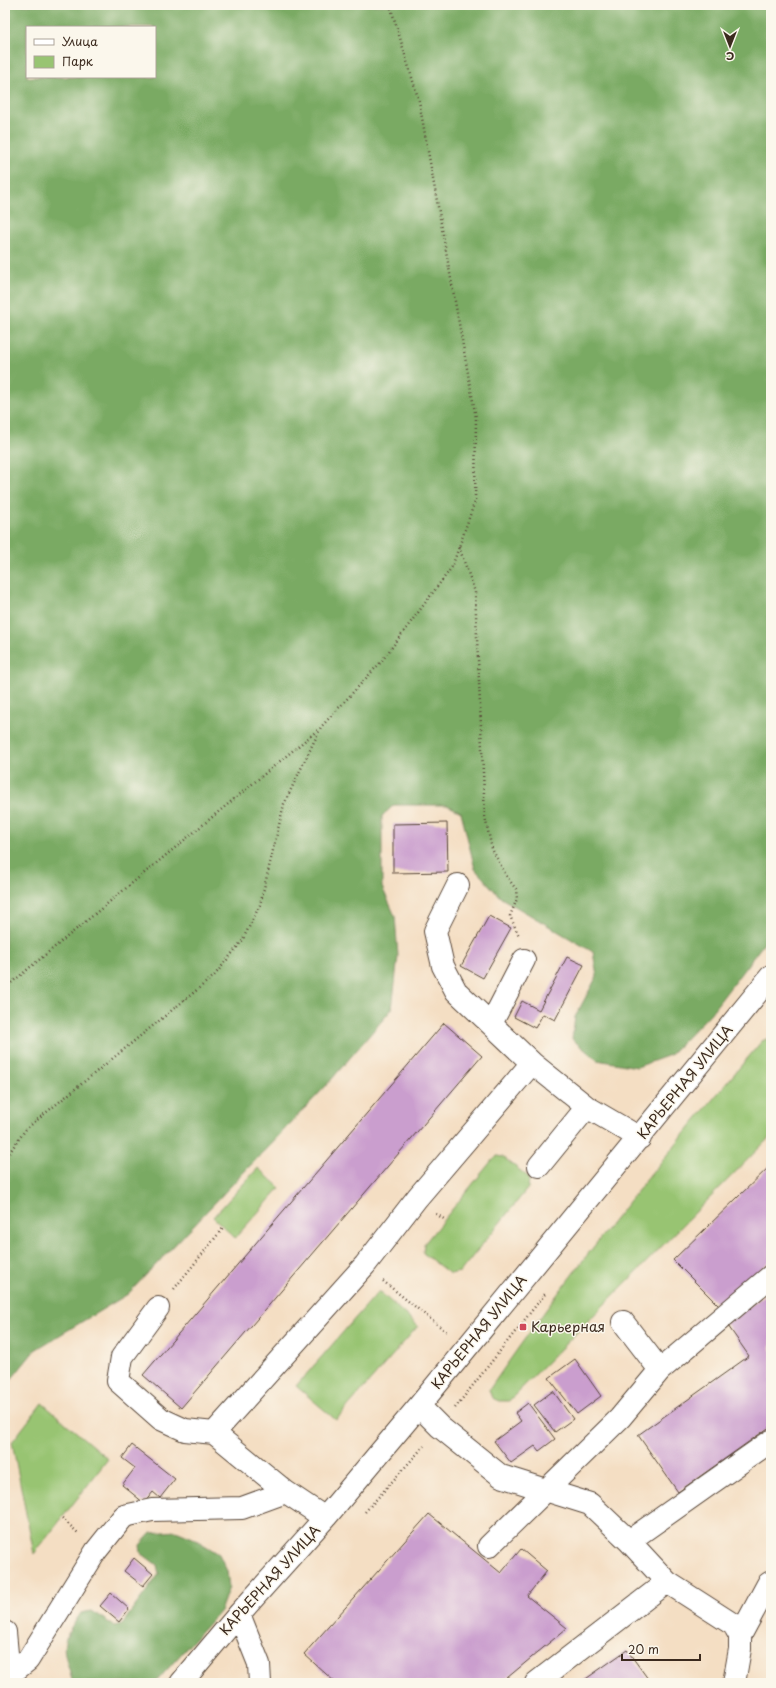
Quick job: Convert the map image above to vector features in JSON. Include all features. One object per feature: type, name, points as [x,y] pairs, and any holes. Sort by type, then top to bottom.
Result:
[{"type":"street","points":[[458,885],[435,931],[442,959],[456,991],[532,1063],[587,1107],[640,1138]]},
{"type":"street","points":[[491,1024],[524,960]]},
{"type":"street","name":"КАРЬЕРНАЯ УЛИЦА","points":[[181,1683],[239,1614],[325,1518],[419,1406],[640,1138],[771,976]]},
{"type":"street","points":[[214,1433],[365,1265],[417,1198],[532,1063]]},
{"type":"street","points":[[539,1166],[587,1107]]},
{"type":"street","points":[[489,1546],[620,1418],[660,1370],[771,1276]]},
{"type":"street","points":[[158,1308],[122,1357],[118,1381],[161,1419],[185,1430],[214,1433],[286,1492],[325,1518]]},
{"type":"street","points":[[623,1322],[660,1370]]},
{"type":"street","points":[[419,1406],[440,1427],[501,1476],[590,1504],[629,1541],[667,1582],[734,1624],[740,1636],[740,1649],[734,1683]]},
{"type":"street","points":[[629,1541],[771,1441]]},
{"type":"street","points":[[7,1676],[28,1660],[96,1551],[124,1516],[152,1510],[242,1508],[286,1492]]},
{"type":"street","points":[[536,1683],[667,1582]]},
{"type":"street","points":[[740,1636],[768,1584],[771,1582]]},
{"type":"street","points":[[239,1614],[259,1664],[260,1683]]},
{"type":"street","points":[[5,1632],[7,1676]]},
{"type":"path","points":[[5,988],[321,727],[381,662],[452,567],[475,501],[476,418],[419,101],[390,5]]},
{"type":"path","points":[[459,547],[475,592],[485,817],[492,849],[507,878],[516,889],[517,899],[510,916],[522,941],[524,960]]},
{"type":"path","points":[[5,1164],[7,1156],[26,1129],[214,976],[242,941],[260,905],[284,804],[321,727]]},
{"type":"path","points":[[158,1308],[224,1227]]},
{"type":"path","points":[[365,1265],[466,1348]]},
{"type":"green space","points":[[5,5],[771,5],[771,934],[710,1014],[670,1055],[637,1067],[597,1060],[572,1039],[575,1017],[597,976],[593,952],[501,898],[475,869],[461,812],[447,805],[394,805],[382,816],[382,887],[395,916],[398,956],[392,1009],[325,1087],[128,1294],[35,1350],[5,1387]]},
{"type":"green space","points":[[771,1037],[771,1136],[509,1401],[499,1401],[492,1398],[489,1390],[587,1255],[726,1083],[762,1041]]},
{"type":"green space","points":[[497,1156],[503,1157],[527,1176],[529,1180],[528,1188],[460,1272],[450,1274],[423,1253],[424,1244]]},
{"type":"green space","points":[[258,1168],[280,1188],[235,1238],[213,1217]]},
{"type":"green space","points":[[379,1291],[418,1326],[336,1420],[296,1386]]},
{"type":"green space","points":[[42,1403],[108,1459],[34,1554],[12,1442]]},
{"type":"green space","points":[[176,1531],[193,1538],[219,1554],[227,1571],[229,1587],[220,1611],[155,1683],[73,1683],[64,1647],[68,1633],[73,1624],[81,1613],[92,1611],[114,1626],[122,1624],[159,1574],[157,1565],[141,1553],[140,1545],[151,1533]]},
{"type":"building","points":[[447,823],[448,872],[393,873],[393,824]]},
{"type":"building","points":[[489,916],[511,928],[483,978],[461,966]]},
{"type":"building","points":[[567,957],[584,965],[555,1020],[543,1014],[535,1028],[514,1017],[522,1001],[539,1010]]},
{"type":"building","points":[[444,1023],[482,1056],[181,1408],[143,1375]]},
{"type":"building","points":[[771,1165],[771,1260],[721,1308],[673,1260]]},
{"type":"building","points":[[771,1291],[771,1426],[678,1492],[638,1435],[749,1356],[726,1323]]},
{"type":"building","points":[[575,1359],[601,1396],[577,1414],[549,1378]]},
{"type":"building","points":[[553,1391],[573,1419],[555,1432],[534,1405]]},
{"type":"building","points":[[528,1403],[555,1439],[539,1451],[535,1446],[511,1463],[494,1441],[521,1421],[515,1413]]},
{"type":"building","points":[[132,1445],[175,1479],[160,1498],[153,1492],[144,1503],[122,1485],[135,1468],[122,1458]]},
{"type":"building","points":[[429,1514],[501,1573],[521,1549],[547,1571],[527,1596],[567,1628],[501,1683],[336,1683],[304,1654]]},
{"type":"building","points":[[134,1558],[153,1574],[143,1586],[124,1571]]},
{"type":"building","points":[[111,1593],[129,1609],[119,1622],[100,1606]]},
{"type":"building","points":[[627,1650],[651,1683],[580,1683]]},
{"type":"place","name":"Карьерная","points":[[523,1327]]}]
